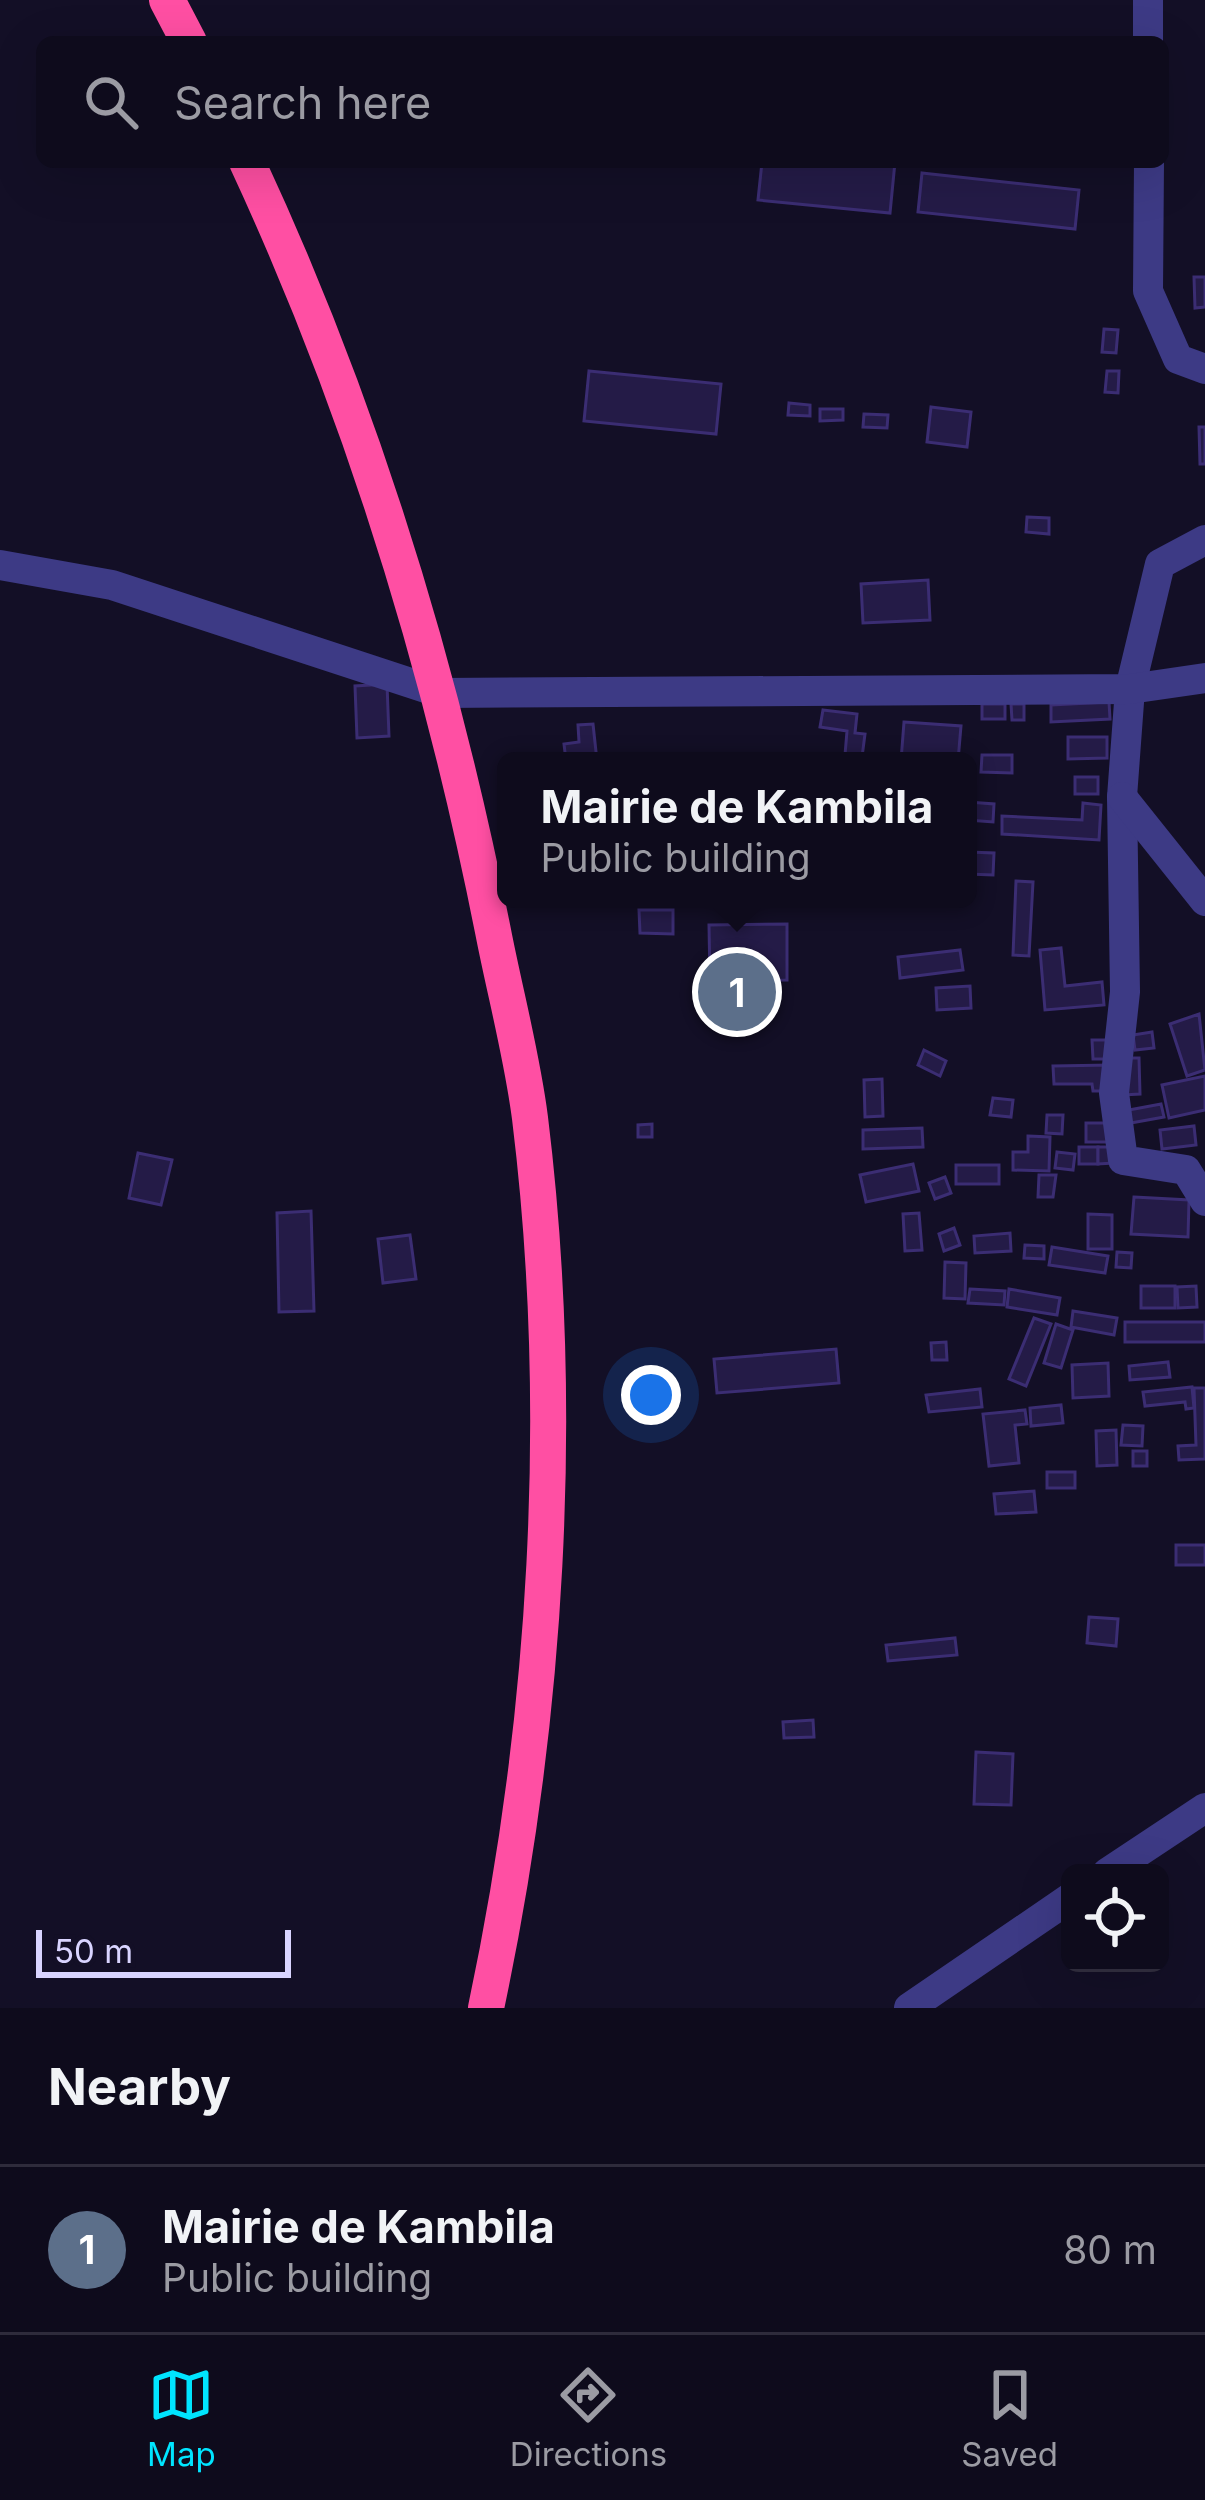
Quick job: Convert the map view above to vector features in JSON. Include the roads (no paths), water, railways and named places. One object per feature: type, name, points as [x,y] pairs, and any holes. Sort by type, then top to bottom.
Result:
[{"type":"highway","points":[[167,0],[186,36]]},
{"type":"highway","points":[[250,168],[304,285],[378,481],[441,693],[530,1116],[542,1298],[548,1570],[526,1767],[486,2008]]},
{"type":"street","points":[[1148,0],[1148,36]]},
{"type":"street","points":[[1148,168],[1148,291],[1178,359],[1205,369]]},
{"type":"street","points":[[1205,540],[1160,565],[1130,689],[1122,797],[1125,992],[1114,1093],[1123,1160],[1186,1170],[1205,1201]]},
{"type":"street","points":[[0,565],[112,585],[441,693],[1130,689],[1205,679]]},
{"type":"street","points":[[1122,797],[1167,861],[1205,901]]},
{"type":"street","points":[[1121,1864],[1205,1808]]},
{"type":"street","points":[[909,2008],[1061,1904]]},
{"type":"place","name":"Mairie de Kambila","points":[[737,992]]}]
